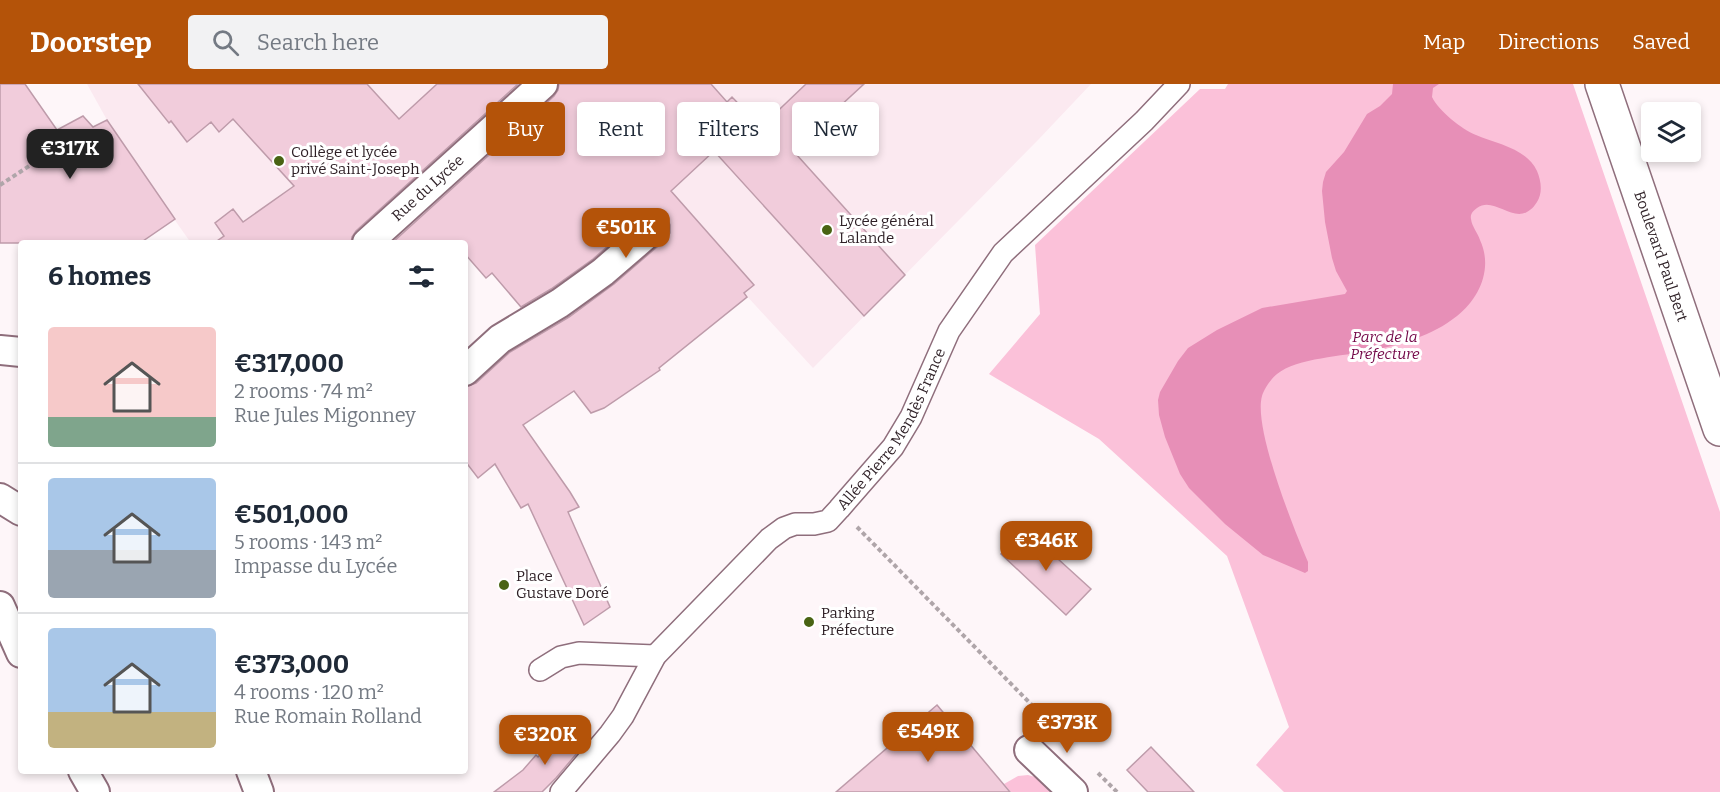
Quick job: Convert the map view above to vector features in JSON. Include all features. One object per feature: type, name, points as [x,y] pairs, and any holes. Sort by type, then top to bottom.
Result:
[{"type":"main road","name":"Boulevard Paul Bert","points":[[1602,84],[1720,429]]},
{"type":"street","name":"Rue du Lycée","points":[[370,240],[543,84]]},
{"type":"street","name":"Allée Pierre Mendès France","points":[[561,792],[623,716],[655,656],[769,539],[784,528],[795,524],[828,521],[839,509],[893,447],[911,417],[949,331],[1003,253],[1144,122],[1179,84]]},
{"type":"street","points":[[468,368],[500,339],[560,303],[603,272],[654,228]]},
{"type":"street","points":[[0,350],[18,352]]},
{"type":"street","points":[[0,498],[18,509]]},
{"type":"street","points":[[0,606],[18,647]]},
{"type":"street","points":[[540,670],[561,657],[579,653],[655,656]]},
{"type":"street","points":[[1029,750],[1073,792]]},
{"type":"street","points":[[85,774],[95,792]]},
{"type":"street","points":[[251,774],[259,792]]},
{"type":"path","points":[[0,185],[60,146]]},
{"type":"path","points":[[839,509],[1076,750]]},
{"type":"path","points":[[1092,767],[1117,792]]},
{"type":"shaded area","name":"Collège et lycée privé Saint-Joseph","points":[[87,84],[511,84],[491,102],[486,102],[486,106],[336,240],[189,240],[107,120]]},
{"type":"shaded area","name":"Lycée général Lalande","points":[[573,84],[1091,84],[813,368],[744,293],[754,284],[686,209],[663,199],[584,268],[490,161],[495,156],[565,156],[565,102],[554,102]]},
{"type":"shaded area","points":[[1393,84],[1439,84],[1433,88],[1432,97],[1451,119],[1470,132],[1518,152],[1532,163],[1541,186],[1540,195],[1530,210],[1522,214],[1492,205],[1484,205],[1472,213],[1472,222],[1484,251],[1484,272],[1478,291],[1457,316],[1437,329],[1392,346],[1296,364],[1277,374],[1266,387],[1262,396],[1263,431],[1276,479],[1308,562],[1308,571],[1305,573],[1263,555],[1225,524],[1189,488],[1180,474],[1165,437],[1159,415],[1158,400],[1160,392],[1188,348],[1217,330],[1262,308],[1345,294],[1347,291],[1332,258],[1325,222],[1323,182],[1326,172],[1344,152],[1367,114],[1380,106],[1392,94]]},
{"type":"green space","name":"Parc de la Préfecture","points":[[1228,84],[1573,84],[1720,512],[1720,792],[1284,792],[1256,765],[1289,727],[1227,556],[1099,439],[989,374],[1040,314],[1035,245],[1200,89],[1225,89]]},
{"type":"green space","points":[[1018,776],[1035,777],[1050,792],[1011,792],[1004,784]]},
{"type":"building","points":[[0,84],[25,84],[57,130],[83,116],[93,127],[107,120],[175,219],[144,240],[18,240],[18,243],[0,243]]},
{"type":"building","name":"Collège et lycée privé Saint-Joseph","points":[[138,84],[367,84],[399,119],[437,84],[518,84],[498,102],[486,102],[486,113],[356,231],[352,240],[218,240],[224,236],[215,223],[233,209],[243,222],[294,186],[233,119],[219,132],[211,122],[187,142],[171,121],[169,123]]},
{"type":"building","points":[[559,84],[711,84],[727,102],[677,102],[677,156],[709,156],[671,191],[754,285],[744,293],[747,297],[659,368],[660,370],[604,408],[591,413],[574,391],[523,425],[579,507],[568,512],[610,607],[584,625],[528,504],[521,508],[495,464],[478,478],[468,465],[468,386],[476,383],[510,352],[569,317],[614,284],[665,240],[670,233],[667,218],[659,212],[644,215],[593,259],[521,307],[492,273],[486,278],[468,257],[468,240],[395,240],[488,156],[565,156],[565,102],[547,102],[554,96]]},
{"type":"building","points":[[806,84],[864,84],[844,102],[792,102],[792,156],[798,156],[905,275],[864,316],[719,156],[780,156],[780,109]]},
{"type":"building","points":[[732,97],[737,102],[727,102]]},
{"type":"building","points":[[1024,528],[1091,589],[1066,615],[1001,554]]},
{"type":"building","points":[[937,705],[1010,792],[836,792]]},
{"type":"building","points":[[563,728],[583,746],[542,792],[494,792],[523,770],[536,755],[538,757]]},
{"type":"building","points":[[1151,747],[1194,792],[1148,792],[1127,770]]},
{"type":"place","name":"Collège et lycée privé Saint-Joseph","points":[[279,161]]},
{"type":"place","name":"Lycée général Lalande","points":[[827,230]]},
{"type":"place","name":"Place Gustave Doré","points":[[504,585]]},
{"type":"place","name":"Parking Préfecture","points":[[809,622]]}]
